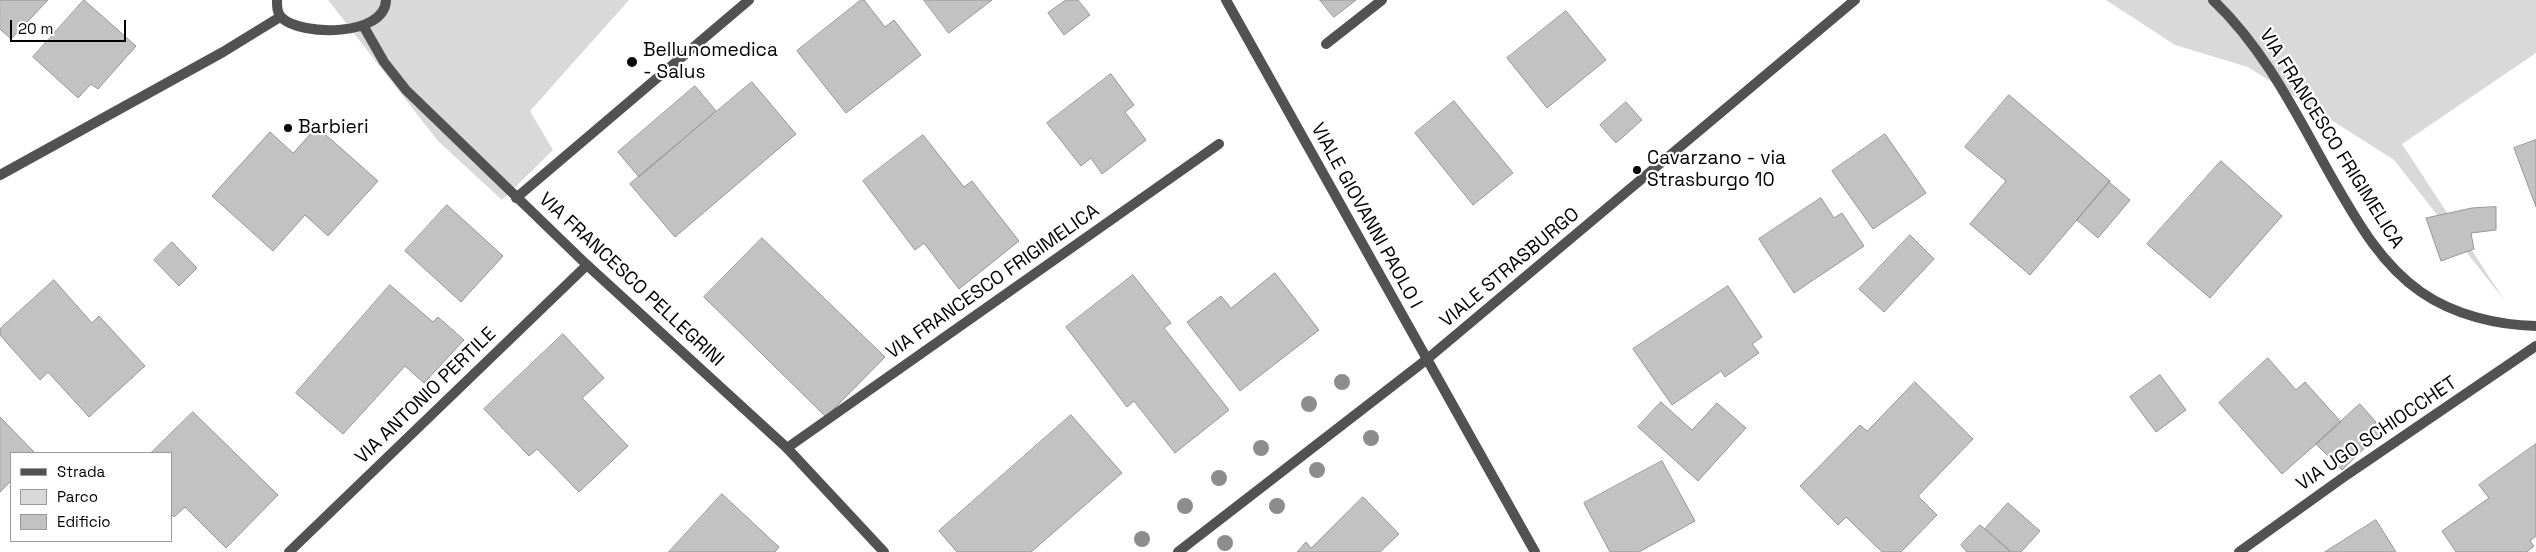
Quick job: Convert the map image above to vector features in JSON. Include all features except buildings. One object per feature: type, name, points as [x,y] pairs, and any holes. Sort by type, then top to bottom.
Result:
[{"type":"street","points":[[277,0],[277,9],[280,17],[293,23],[321,28],[342,29],[364,27],[381,17],[386,8],[386,0]]},
{"type":"street","points":[[516,198],[749,0]]},
{"type":"street","name":"VIALE GIOVANNI PAOLO I","points":[[1226,0],[1534,552]]},
{"type":"street","points":[[1326,44],[1382,0]]},
{"type":"street","name":"VIALE STRASBURGO","points":[[1178,552],[1426,360],[1855,0]]},
{"type":"street","name":"VIA FRANCESCO FRIGIMELICA","points":[[2214,0],[2234,21],[2266,62],[2372,244],[2397,272],[2421,292],[2466,314],[2493,321],[2536,326]]},
{"type":"street","points":[[0,175],[223,52],[280,17]]},
{"type":"street","name":"VIA FRANCESCO PELLEGRINI","points":[[364,27],[384,62],[406,90],[586,265],[787,448],[884,552]]},
{"type":"street","name":"VIA FRANCESCO FRIGIMELICA","points":[[787,448],[1219,144]]},
{"type":"street","name":"VIA ANTONIO PERTILE","points":[[289,552],[586,265]]},
{"type":"street","name":"VIA UGO SCHIOCCHET","points":[[2239,552],[2348,474],[2536,346]]},
{"type":"green space","points":[[328,0],[629,0],[530,111],[553,150],[502,200],[438,141]]},
{"type":"green space","points":[[2106,0],[2536,0],[2536,53],[2402,144],[2505,301],[2394,160],[2248,67],[2175,45]]},
{"type":"place","name":"Bellunomedica - Salus","points":[[632,62]]},
{"type":"place","name":"Barbieri","points":[[288,128]]},
{"type":"place","name":"Cavarzano - via Strasburgo 10","points":[[1637,170]]}]
